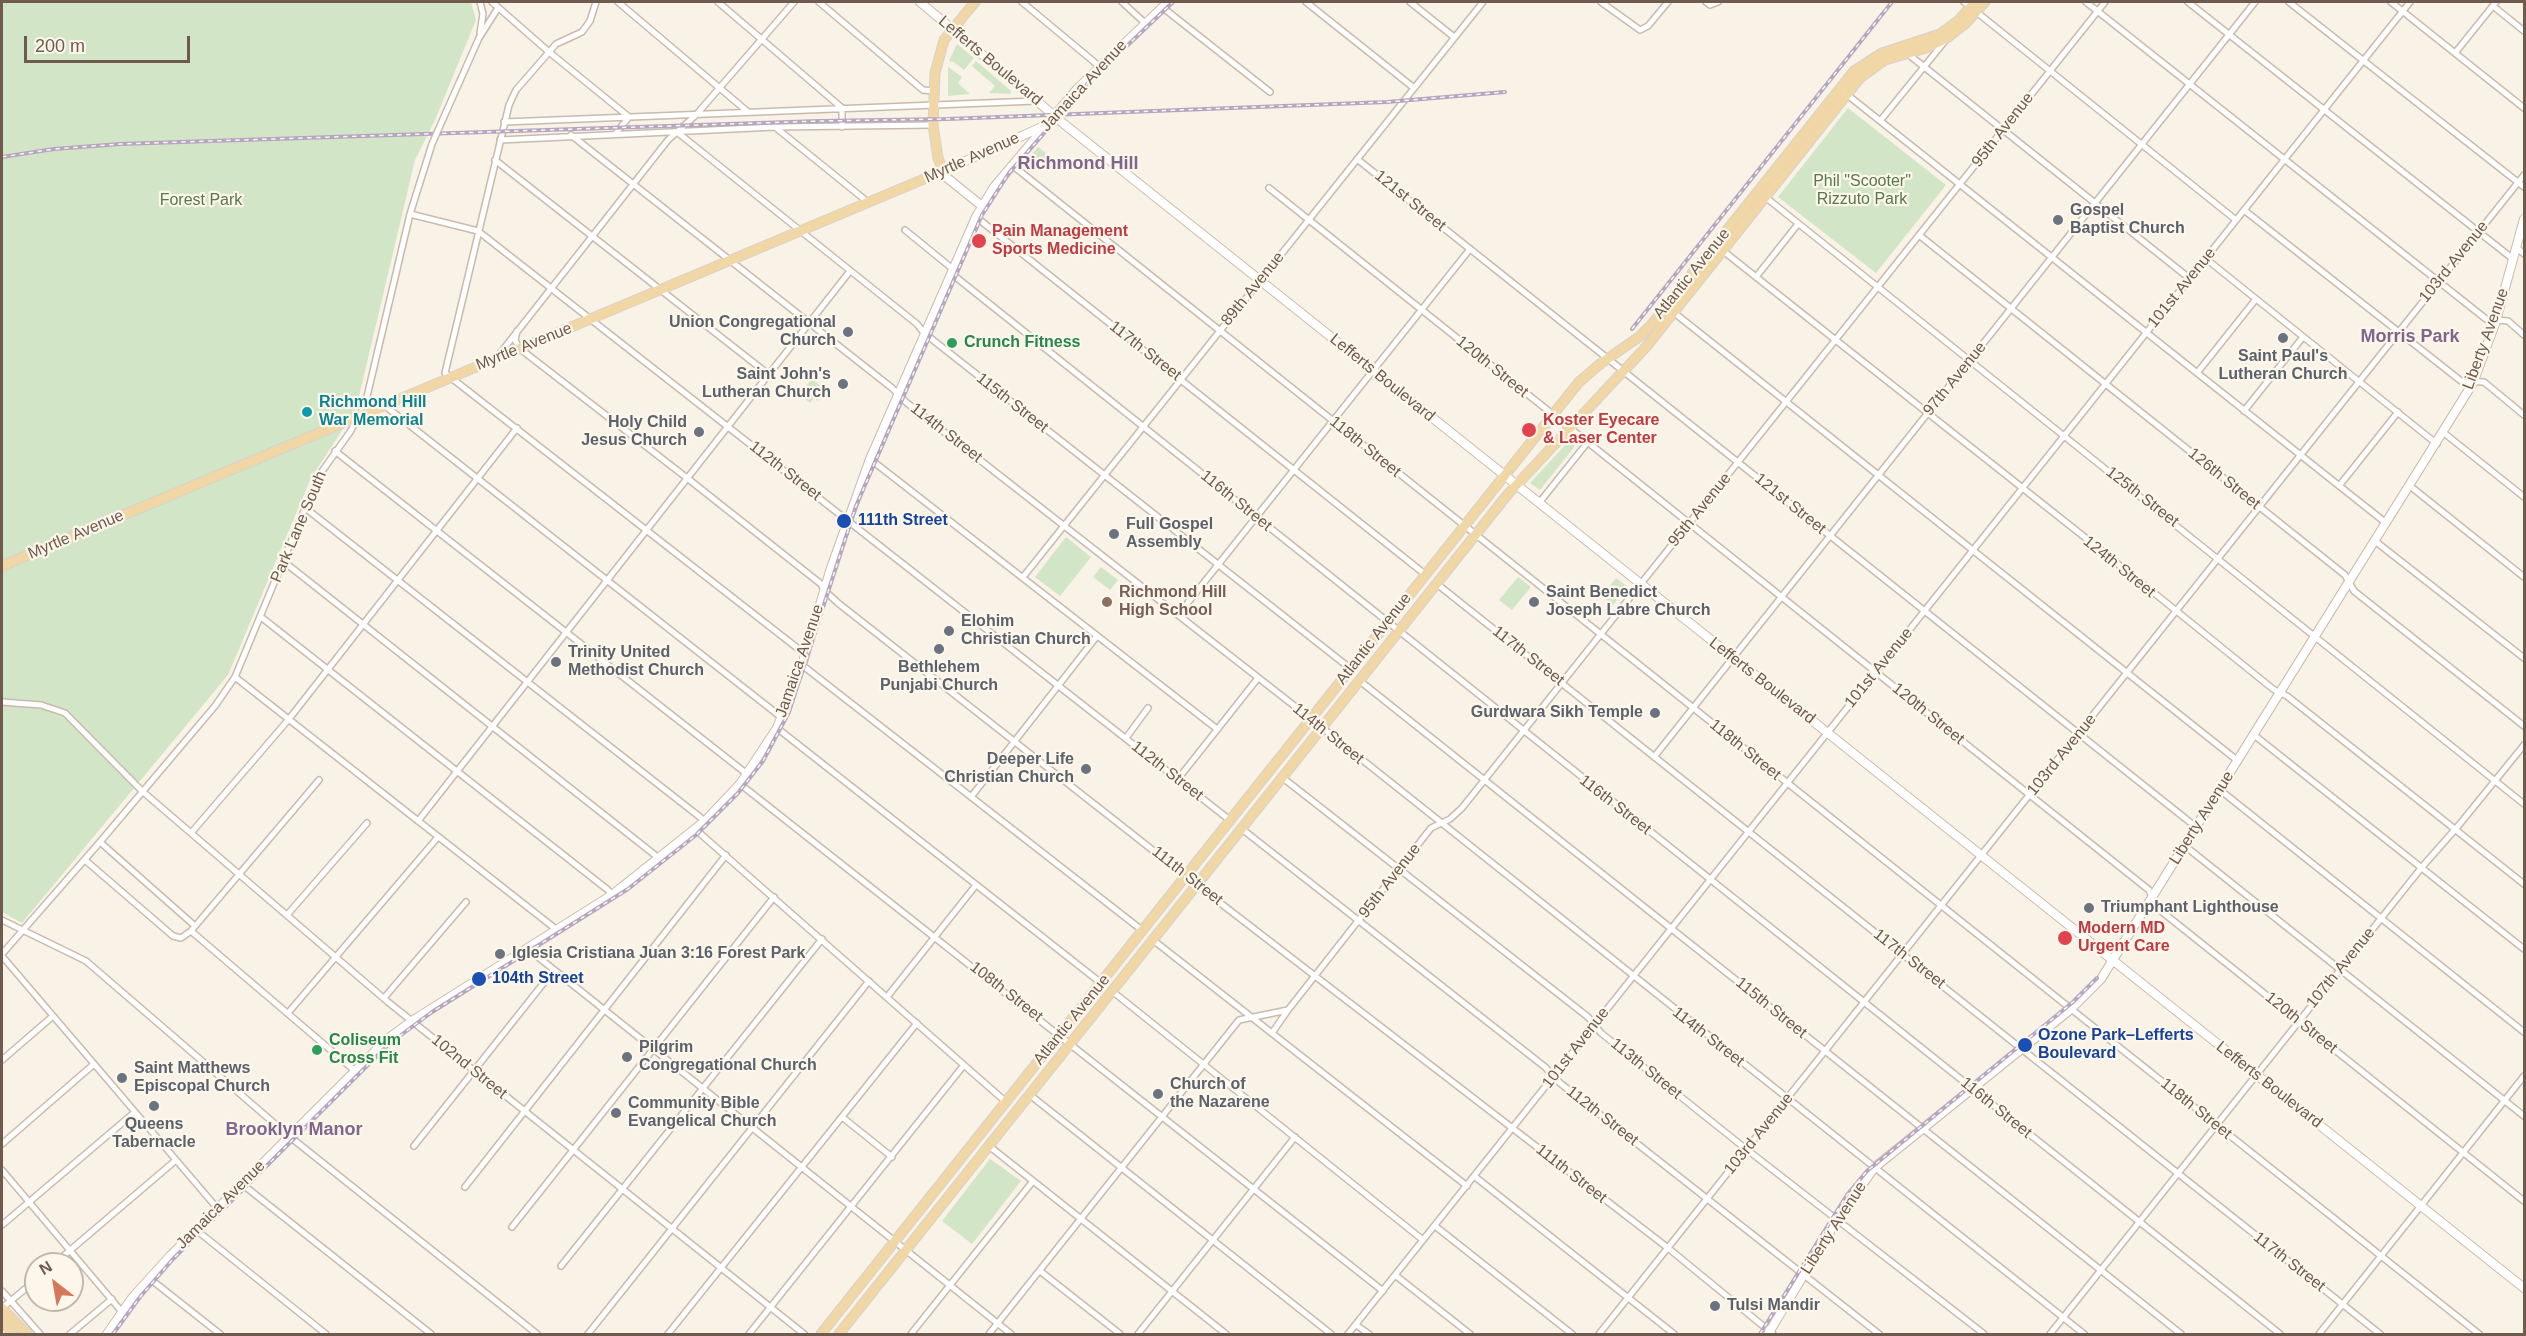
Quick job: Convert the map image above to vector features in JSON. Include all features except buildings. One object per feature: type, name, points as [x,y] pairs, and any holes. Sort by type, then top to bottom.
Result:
[{"type":"main road","points":[[943,171],[938,158],[933,125],[934,73],[939,53],[952,29],[975,2]]},
{"type":"main road","name":"Atlantic Avenue","points":[[1903,50],[1940,34],[1954,24],[1971,5],[1985,2]]},
{"type":"main road","name":"Atlantic Avenue","points":[[839,1335],[1516,485],[1624,371],[1670,309],[1865,63],[1882,53],[1926,48],[1947,38],[1965,24],[1971,5]]},
{"type":"main road","name":"Myrtle Avenue","points":[[2,567],[943,171]]},
{"type":"main road","name":"Atlantic Avenue","points":[[821,1335],[1583,378],[1639,337],[1670,309]]},
{"type":"main road","points":[[2,1308],[27,1335]]},
{"type":"main road","points":[[2,1320],[13,1335]]},
{"type":"street","name":"Park Lane South","points":[[479,38],[483,14],[480,2]]},
{"type":"street","points":[[492,2],[629,117]]},
{"type":"street","points":[[596,2],[590,21],[582,32],[556,44],[516,90],[508,105],[445,373],[805,654]]},
{"type":"street","points":[[618,2],[748,112]]},
{"type":"street","points":[[718,2],[842,108],[842,127]]},
{"type":"street","points":[[497,358],[635,185],[668,140],[696,115],[794,2]]},
{"type":"street","points":[[819,2],[923,90],[934,91]]},
{"type":"street","name":"Lefferts Boulevard","points":[[920,2],[1055,115],[1373,371],[2524,1288]]},
{"type":"street","points":[[1022,2],[1099,66]]},
{"type":"street","points":[[1122,2],[1145,23]]},
{"type":"street","points":[[1306,2],[1414,88]]},
{"type":"street","points":[[1410,2],[1454,37]]},
{"type":"street","name":"89th Avenue","points":[[1023,578],[1483,2]]},
{"type":"street","points":[[1600,2],[1639,30],[1648,26],[1668,2]]},
{"type":"street","points":[[1708,3],[1718,2]]},
{"type":"street","points":[[2086,2],[2486,319],[2508,321],[2524,335]]},
{"type":"street","name":"95th Avenue","points":[[1272,1033],[1431,828],[1456,815],[1485,780],[2105,2]]},
{"type":"street","points":[[2188,2],[2513,259]]},
{"type":"street","name":"97th Avenue","points":[[1654,757],[2256,2]]},
{"type":"street","points":[[2289,2],[2524,187]]},
{"type":"street","points":[[2391,2],[2524,108]]},
{"type":"street","name":"101st Avenue","points":[[1348,1335],[2410,2]]},
{"type":"street","points":[[1165,4],[1270,92]]},
{"type":"street","name":"Jamaica Avenue","points":[[109,1333],[122,1312],[149,1278],[195,1229],[386,1040],[412,1021],[612,895],[705,821],[740,784],[777,728],[802,665],[847,519],[870,459],[976,217],[1012,165],[1055,115],[1099,66],[1165,4]]},
{"type":"street","points":[[2455,53],[2494,4],[2524,31]]},
{"type":"street","points":[[1971,5],[2236,220]]},
{"type":"street","name":"Park Lane South","points":[[2,955],[215,706],[235,677],[318,477],[365,405],[410,214],[432,144],[479,38],[498,8]]},
{"type":"street","points":[[1880,121],[1947,38]]},
{"type":"street","points":[[1903,50],[2190,278]]},
{"type":"street","points":[[1843,92],[2386,523]]},
{"type":"street","points":[[504,122],[1037,100]]},
{"type":"street","points":[[616,133],[629,117]]},
{"type":"street","points":[[500,140],[775,127],[933,125]]},
{"type":"street","name":"Myrtle Avenue","points":[[943,171],[1046,126]]},
{"type":"street","points":[[775,127],[869,203]]},
{"type":"street","name":"115th Street","points":[[677,132],[917,324],[924,333],[1351,669]]},
{"type":"street","name":"114th Street","points":[[570,135],[1311,720],[2084,1335]]},
{"type":"street","points":[[1012,141],[1024,150]]},
{"type":"street","name":"121st Street","points":[[1357,159],[2196,827]]},
{"type":"street","points":[[495,160],[768,374]]},
{"type":"street","name":"118th Street","points":[[1012,165],[2479,1335]]},
{"type":"street","points":[[943,171],[946,177],[982,206]]},
{"type":"street","name":"103rd Avenue","points":[[1599,1335],[2524,175]]},
{"type":"street","name":"120th Street","points":[[1269,188],[2149,890],[2156,907],[2524,1201]]},
{"type":"street","name":"125th Street","points":[[1762,195],[2524,804]]},
{"type":"street","points":[[2244,210],[2461,381],[2484,382],[2524,415]]},
{"type":"street","name":"112th Street","points":[[410,214],[478,231],[1231,821]]},
{"type":"street","name":"117th Street","points":[[976,217],[1426,575]]},
{"type":"street","name":"Liberty Avenue","points":[[1770,1334],[1837,1220],[1874,1168],[2071,1009],[2092,990],[2113,961],[2444,433],[2473,383],[2496,321],[2524,219]]},
{"type":"street","points":[[1756,277],[1798,224]]},
{"type":"street","name":"116th Street","points":[[904,230],[1143,427],[2280,1335]]},
{"type":"street","name":"126th Street","points":[[1919,235],[2345,574],[2354,591],[2524,726]]},
{"type":"street","points":[[2516,247],[2524,254]]},
{"type":"street","name":"124th Street","points":[[1719,248],[2116,562],[2130,577],[2143,584],[2280,693],[2287,696],[2524,884]]},
{"type":"street","points":[[1178,615],[1470,249]]},
{"type":"street","points":[[2205,258],[2437,444]]},
{"type":"street","points":[[418,821],[850,271]]},
{"type":"street","points":[[2197,373],[2256,299]]},
{"type":"street","points":[[1670,309],[2238,761]]},
{"type":"street","points":[[517,331],[514,340],[519,348]]},
{"type":"street","points":[[2244,411],[2303,337]]},
{"type":"street","name":"111th Street","points":[[519,348],[821,584],[824,590],[1014,741],[1668,1248],[1770,1334]]},
{"type":"street","points":[[384,405],[781,717]]},
{"type":"street","points":[[2339,486],[2398,412]]},
{"type":"street","points":[[191,833],[289,719],[517,428]]},
{"type":"street","points":[[2444,433],[2524,496]]},
{"type":"street","points":[[1539,503],[1587,443]]},
{"type":"street","points":[[335,451],[747,774]]},
{"type":"street","points":[[870,459],[1217,729]]},
{"type":"street","points":[[2410,486],[2524,577]]},
{"type":"street","points":[[304,507],[705,821]]},
{"type":"street","points":[[2375,541],[2524,658]]},
{"type":"street","points":[[283,561],[494,725],[660,859]]},
{"type":"street","name":"117th Street","points":[[1437,584],[2023,1048],[2380,1335]]},
{"type":"street","points":[[261,617],[612,895]]},
{"type":"street","points":[[971,797],[1097,636]]},
{"type":"street","points":[[802,665],[1143,931]]},
{"type":"street","points":[[235,677],[557,930]]},
{"type":"street","points":[[1178,779],[1258,678]]},
{"type":"street","name":"115th Street","points":[[1360,681],[2181,1335]]},
{"type":"street","name":"102nd Street","points":[[2,702],[41,705],[65,713],[142,791],[384,998],[804,1335]]},
{"type":"street","points":[[1126,738],[1148,708]]},
{"type":"street","points":[[777,728],[1101,983]]},
{"type":"street","points":[[2254,735],[2524,949]]},
{"type":"street","name":"107th Avenue","points":[[2050,1335],[2340,969],[2524,745]]},
{"type":"street","name":"113th Street","points":[[1283,778],[1588,1017],[1601,1033],[1984,1335]]},
{"type":"street","points":[[85,860],[173,936],[181,938],[193,928],[319,780]]},
{"type":"street","name":"108th Street","points":[[740,784],[1060,1034],[1383,1291]]},
{"type":"street","points":[[2220,790],[2524,1032]]},
{"type":"street","points":[[287,915],[367,823]]},
{"type":"street","points":[[695,829],[1006,1102]]},
{"type":"street","name":"112th Street","points":[[1242,829],[1879,1335]]},
{"type":"street","points":[[288,1013],[438,837]]},
{"type":"street","points":[[100,842],[193,928],[354,1070]]},
{"type":"street","points":[[2185,846],[2524,1116]]},
{"type":"street","points":[[465,1187],[726,855]]},
{"type":"street","points":[[887,997],[976,885]]},
{"type":"street","points":[[512,1227],[774,897]]},
{"type":"street","points":[[384,998],[466,903]]},
{"type":"street","points":[[2,920],[86,961],[289,1136],[537,1335]]},
{"type":"street","points":[[561,1266],[822,939]]},
{"type":"street","points":[[1153,940],[1467,1186]]},
{"type":"street","points":[[528,949],[1011,1335]]},
{"type":"street","points":[[2,955],[217,1208]]},
{"type":"street","points":[[414,1146],[554,970]]},
{"type":"street","points":[[588,1335],[869,981]]},
{"type":"street","points":[[1112,991],[1423,1240]]},
{"type":"street","points":[[989,1335],[1239,1020],[1288,1010]]},
{"type":"street","points":[[2,1060],[53,1016]]},
{"type":"street","points":[[668,1335],[917,1023]]},
{"type":"street","points":[[2,1144],[94,1064]]},
{"type":"street","points":[[749,1335],[964,1065]]},
{"type":"street","points":[[2319,1335],[2524,1076]]},
{"type":"street","points":[[1030,1095],[1331,1335]]},
{"type":"street","points":[[2,1225],[135,1112]]},
{"type":"street","points":[[842,1117],[892,1157]]},
{"type":"street","points":[[1138,1335],[1295,1137]]},
{"type":"street","points":[[989,1146],[1226,1335]]},
{"type":"street","points":[[69,1252],[176,1160]]},
{"type":"street","points":[[2,1170],[122,1312]]},
{"type":"street","points":[[1474,1176],[1674,1335]]},
{"type":"street","points":[[911,1335],[1033,1181]]},
{"type":"street","points":[[242,1184],[427,1333]]},
{"type":"street","points":[[1435,1226],[1572,1335]]},
{"type":"street","points":[[195,1229],[326,1335]]},
{"type":"street","points":[[1040,1271],[1120,1335]]},
{"type":"street","points":[[1395,1275],[1470,1335]]},
{"type":"street","points":[[149,1278],[220,1335]]},
{"type":"street","points":[[2,1308],[24,1290]]},
{"type":"street","points":[[2,1291],[40,1335]]},
{"type":"street","points":[[70,1335],[112,1299]]},
{"type":"street","points":[[1356,1324],[1369,1335]]},
{"type":"green space","name":"Forest Park","points":[[2,2],[471,2],[476,20],[435,120],[415,160],[356,409],[311,478],[228,675],[22,923],[2,912]]},
{"type":"green space","points":[[957,44],[974,58],[964,70],[949,61]]},
{"type":"green space","points":[[976,61],[1011,91],[1010,94],[989,93],[995,86],[972,66]]},
{"type":"green space","points":[[948,67],[962,77],[958,83],[970,94],[948,96]]},
{"type":"green space","name":"Phil \"Scooter\" Rizzuto Park","points":[[1848,108],[1946,185],[1876,273],[1778,197]]},
{"type":"green space","points":[[1038,147],[1058,163],[1051,171],[1031,155]]},
{"type":"green space","points":[[812,379],[823,388],[821,390],[824,393],[818,401],[814,398],[810,403],[799,394]]},
{"type":"green space","points":[[1569,441],[1575,446],[1540,490],[1530,483]]},
{"type":"green space","points":[[1066,537],[1091,557],[1060,596],[1035,577]]},
{"type":"green space","points":[[1101,567],[1118,580],[1110,590],[1093,577]]},
{"type":"green space","points":[[1518,577],[1531,587],[1512,610],[1499,600]]},
{"type":"green space","points":[[1616,578],[1628,587],[1613,605],[1602,596]]},
{"type":"green space","points":[[990,1159],[1021,1181],[972,1244],[942,1221]]},
{"type":"railway","points":[[113,1334],[140,1297],[173,1259],[389,1044],[432,1012],[628,889],[696,835],[738,793],[763,761],[789,712],[856,506],[982,215],[1009,173],[1088,83],[1173,2]]},
{"type":"railway","points":[[1632,329],[1892,2]]},
{"type":"railway","points":[[2,157],[54,149],[120,144],[820,121],[947,119],[1387,102],[1505,92]]},
{"type":"railway","points":[[1760,1334],[1847,1195],[1867,1171],[2073,1002],[2097,978]]},
{"type":"place","name":"Gospel Baptist Church","points":[[2058,220]]},
{"type":"place","name":"Pain Management Sports Medicine","points":[[979,241]]},
{"type":"place","name":"Union Congregational Church","points":[[848,332]]},
{"type":"place","name":"Saint Paul's Lutheran Church","points":[[2283,338]]},
{"type":"place","name":"Crunch Fitness","points":[[952,343]]},
{"type":"place","name":"Saint John's Lutheran Church","points":[[843,384]]},
{"type":"place","name":"Richmond Hill War Memorial","points":[[307,412]]},
{"type":"place","name":"Koster Eyecare & Laser Center","points":[[1529,430]]},
{"type":"place","name":"Holy Child Jesus Church","points":[[699,432]]},
{"type":"place","name":"111th Street","points":[[844,521]]},
{"type":"place","name":"Full Gospel Assembly","points":[[1114,534]]},
{"type":"place","name":"Richmond Hill High School","points":[[1107,602]]},
{"type":"place","name":"Saint Benedict Joseph Labre Church","points":[[1534,602]]},
{"type":"place","name":"Elohim Christian Church","points":[[949,631]]},
{"type":"place","name":"Bethlehem Punjabi Church","points":[[939,649]]},
{"type":"place","name":"Trinity United Methodist Church","points":[[556,662]]},
{"type":"place","name":"Gurdwara Sikh Temple","points":[[1655,713]]},
{"type":"place","name":"Deeper Life Christian Church","points":[[1086,769]]},
{"type":"place","name":"Triumphant Lighthouse","points":[[2089,908]]},
{"type":"place","name":"Modern MD Urgent Care","points":[[2065,938]]},
{"type":"place","name":"Iglesia Cristiana Juan 3:16 Forest Park","points":[[500,954]]},
{"type":"place","name":"104th Street","points":[[479,979]]},
{"type":"place","name":"Ozone Park–Lefferts Boulevard","points":[[2025,1045]]},
{"type":"place","name":"Coliseum Cross Fit","points":[[317,1050]]},
{"type":"place","name":"Pilgrim Congregational Church","points":[[627,1057]]},
{"type":"place","name":"Saint Matthews Episcopal Church","points":[[122,1078]]},
{"type":"place","name":"Church of the Nazarene","points":[[1158,1094]]},
{"type":"place","name":"Queens Tabernacle","points":[[154,1106]]},
{"type":"place","name":"Community Bible Evangelical Church","points":[[616,1113]]},
{"type":"place","name":"Tulsi Mandir","points":[[1715,1306]]},
{"type":"district","name":"Richmond Hill","points":[[1078,164]]},
{"type":"district","name":"Morris Park","points":[[2410,337]]},
{"type":"district","name":"Brooklyn Manor","points":[[294,1130]]}]
